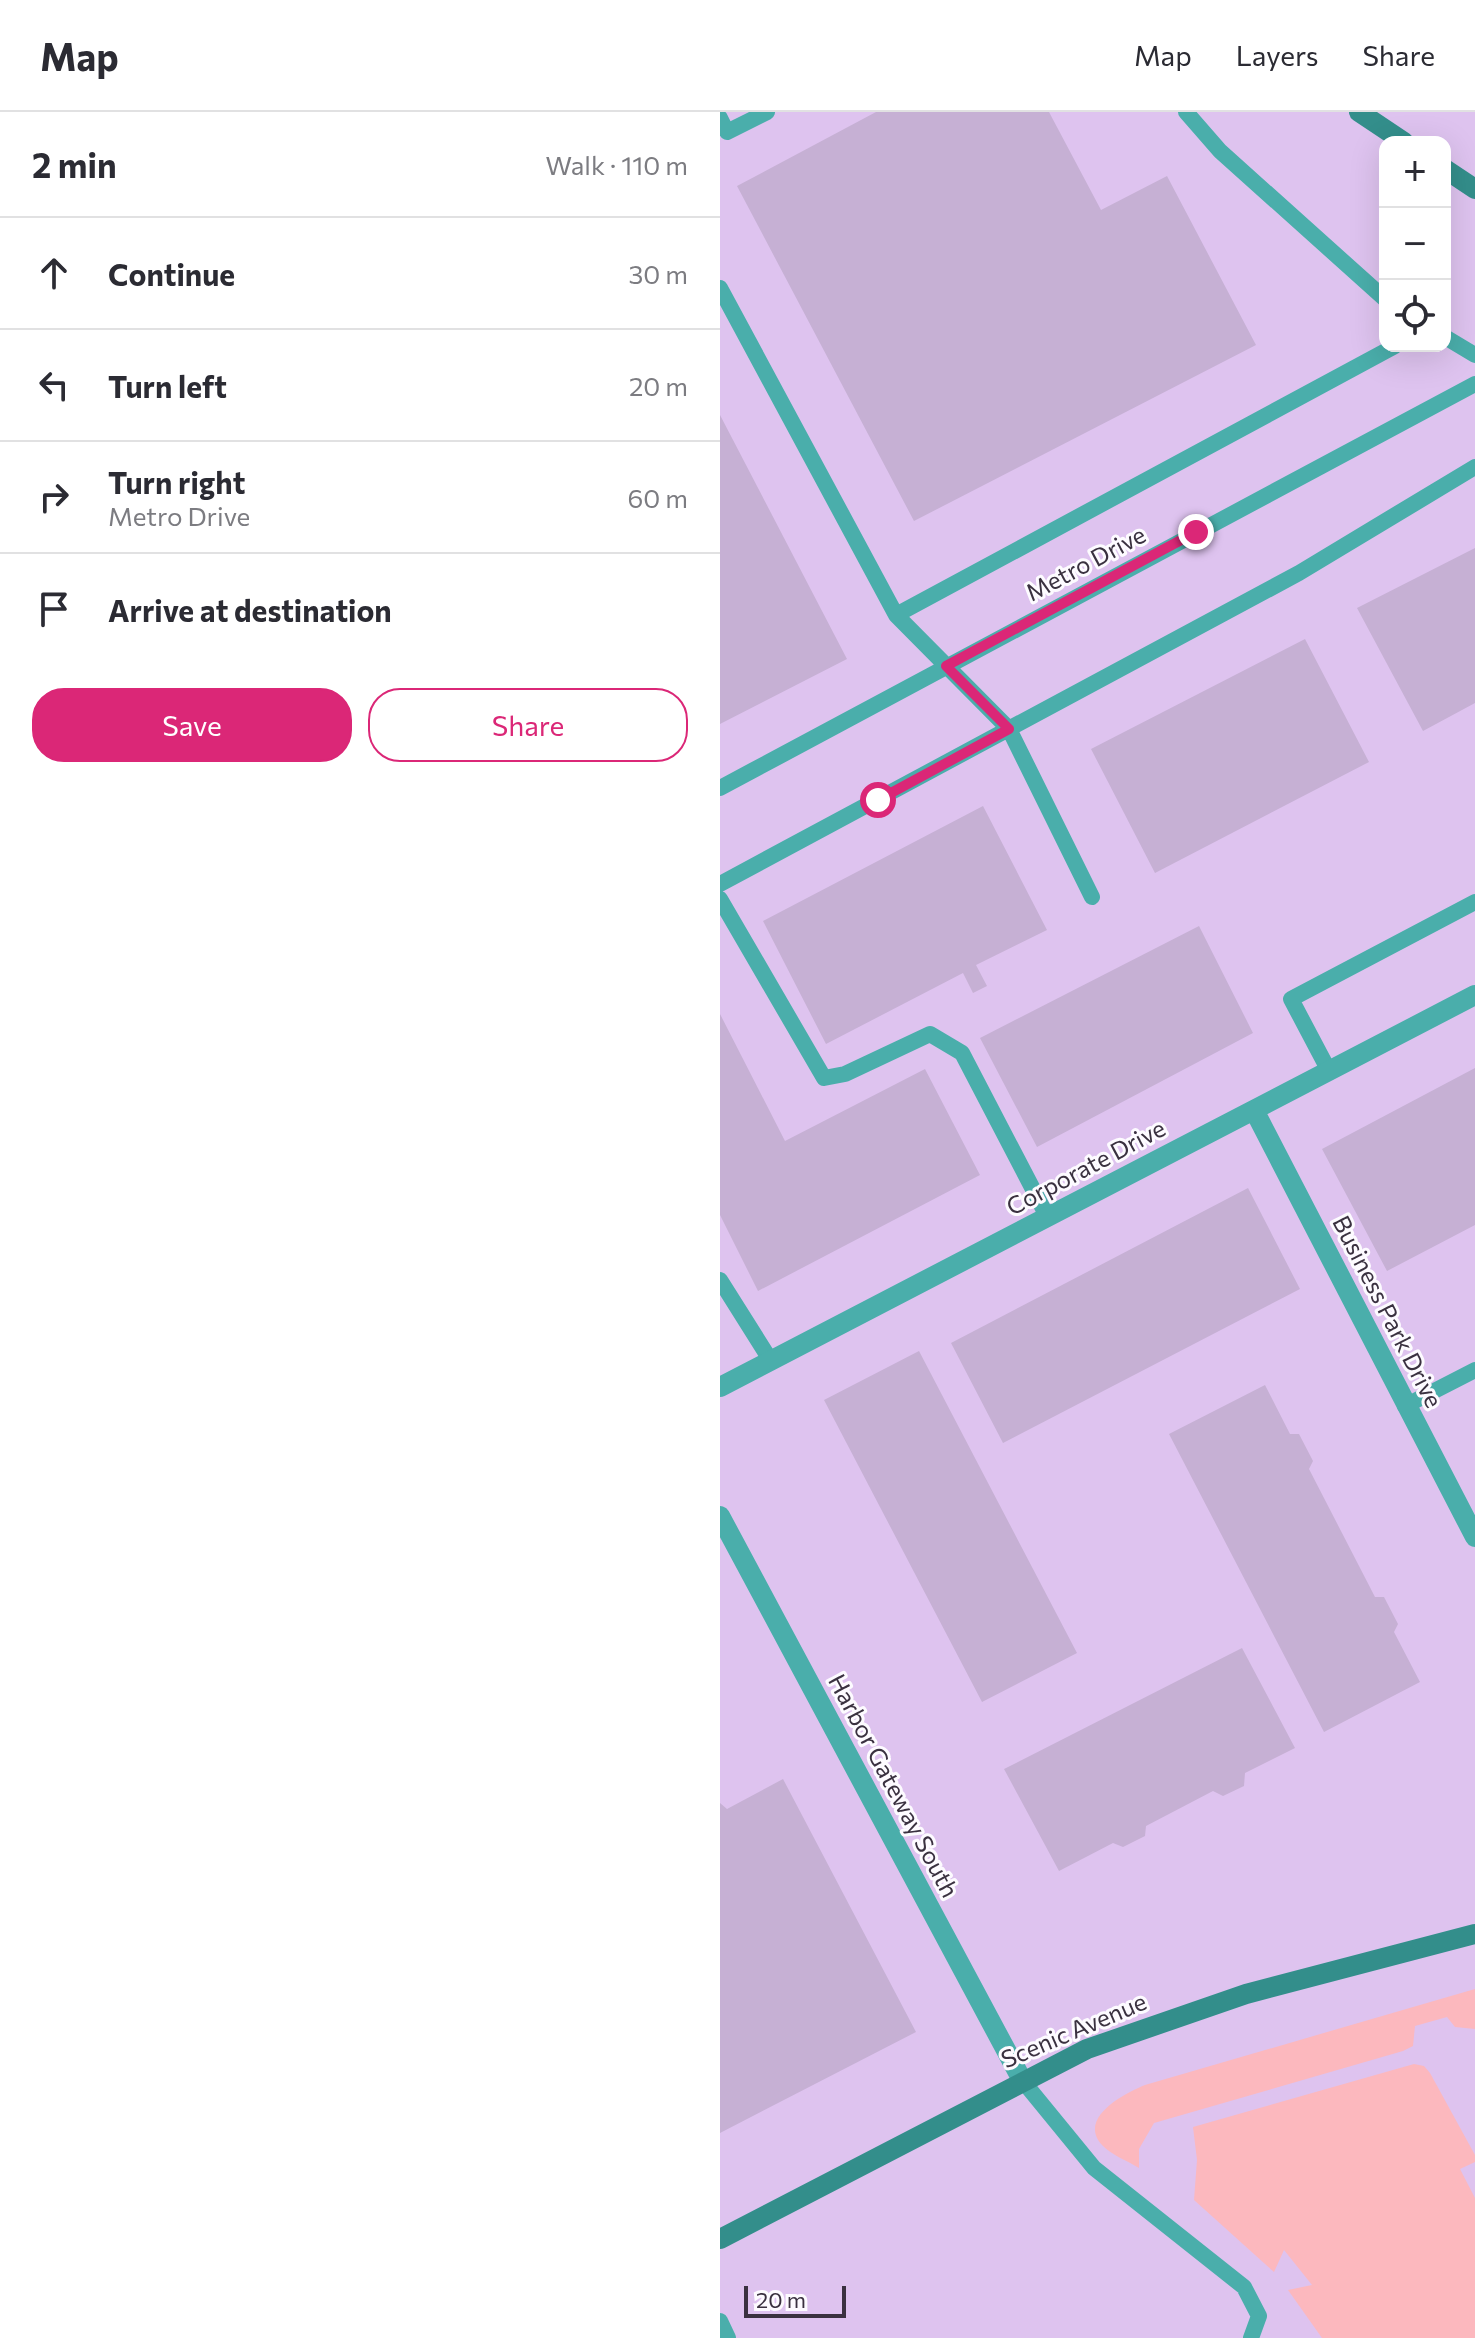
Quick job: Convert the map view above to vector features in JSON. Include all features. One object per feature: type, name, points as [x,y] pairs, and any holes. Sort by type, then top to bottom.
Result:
[{"type":"street","points":[[1359,112],[1395,136]]},
{"type":"street","points":[[1451,173],[1475,189]]},
{"type":"street","name":"Corporate Drive","points":[[720,1387],[1475,995]]},
{"type":"street","name":"Business Park Drive","points":[[1254,1110],[1475,1537]]},
{"type":"street","name":"Harbor Gateway South","points":[[720,1516],[1022,2080]]},
{"type":"street","name":"Scenic Avenue","points":[[720,2239],[1087,2049],[1160,2021],[1246,1994],[1475,1934]]},
{"type":"lane","points":[[722,128],[767,112]]},
{"type":"lane","points":[[1186,112],[1220,151],[1379,294]]},
{"type":"lane","points":[[720,288],[896,615],[1009,729],[1092,897]]},
{"type":"lane","points":[[1451,341],[1475,355]]},
{"type":"lane","points":[[896,615],[1384,352]]},
{"type":"lane","name":"Metro Drive","points":[[720,788],[1475,384]]},
{"type":"lane","points":[[720,884],[1299,573],[1475,467]]},
{"type":"lane","points":[[720,899],[824,1078],[845,1074],[930,1034],[962,1053],[1048,1218]]},
{"type":"lane","points":[[1329,1071],[1291,999],[1475,902]]},
{"type":"lane","points":[[720,1280],[771,1361]]},
{"type":"lane","points":[[1405,1406],[1475,1370]]},
{"type":"lane","points":[[1022,2080],[1094,2168],[1244,2287],[1259,2316],[1251,2338]]},
{"type":"lane","points":[[720,2321],[728,2338]]},
{"type":"shaded area","points":[[720,112],[1475,112],[1475,2338],[720,2338]]},
{"type":"shaded area","points":[[1475,1989],[1475,2029],[1455,2027],[1447,2017],[1415,2026],[1413,2046],[1403,2051],[1154,2123],[1139,2149],[1139,2168],[1106,2149],[1096,2135],[1095,2125],[1099,2116],[1116,2100],[1145,2085]]},
{"type":"shaded area","points":[[1414,2064],[1424,2066],[1430,2073],[1475,2155],[1475,2162],[1460,2169],[1475,2198],[1475,2338],[1322,2338],[1288,2290],[1312,2285],[1284,2250],[1274,2272],[1194,2200],[1197,2160],[1193,2127]]},
{"type":"building","points":[[876,112],[1049,112],[1101,210],[1167,176],[1256,345],[914,521],[737,186]]},
{"type":"building","points":[[720,415],[847,659],[720,724]]},
{"type":"building","points":[[1475,548],[1475,703],[1423,731],[1357,608]]},
{"type":"building","points":[[1305,639],[1369,762],[1155,873],[1091,749]]},
{"type":"building","points":[[983,806],[1047,930],[976,965],[987,986],[973,993],[963,973],[826,1044],[763,921]]},
{"type":"building","points":[[1199,926],[1253,1033],[1037,1147],[980,1038]]},
{"type":"building","points":[[720,1014],[785,1141],[925,1069],[980,1175],[758,1291],[720,1215]]},
{"type":"building","points":[[1475,1068],[1475,1225],[1387,1271],[1322,1149]]},
{"type":"building","points":[[1248,1188],[1300,1289],[1003,1443],[951,1343]]},
{"type":"building","points":[[919,1351],[1077,1653],[982,1702],[824,1400]]},
{"type":"building","points":[[1265,1385],[1290,1434],[1299,1434],[1313,1461],[1309,1469],[1375,1597],[1384,1597],[1398,1624],[1394,1632],[1420,1682],[1324,1732],[1169,1434]]},
{"type":"building","points":[[1242,1648],[1295,1748],[1245,1773],[1244,1786],[1223,1796],[1213,1791],[1146,1826],[1145,1836],[1123,1847],[1113,1843],[1059,1871],[1004,1769]]},
{"type":"building","points":[[783,1779],[916,2032],[720,2133],[720,1803],[727,1809]]},
{"type":"route","points":[[878,800],[1009,729],[946,666],[1196,532]]}]
